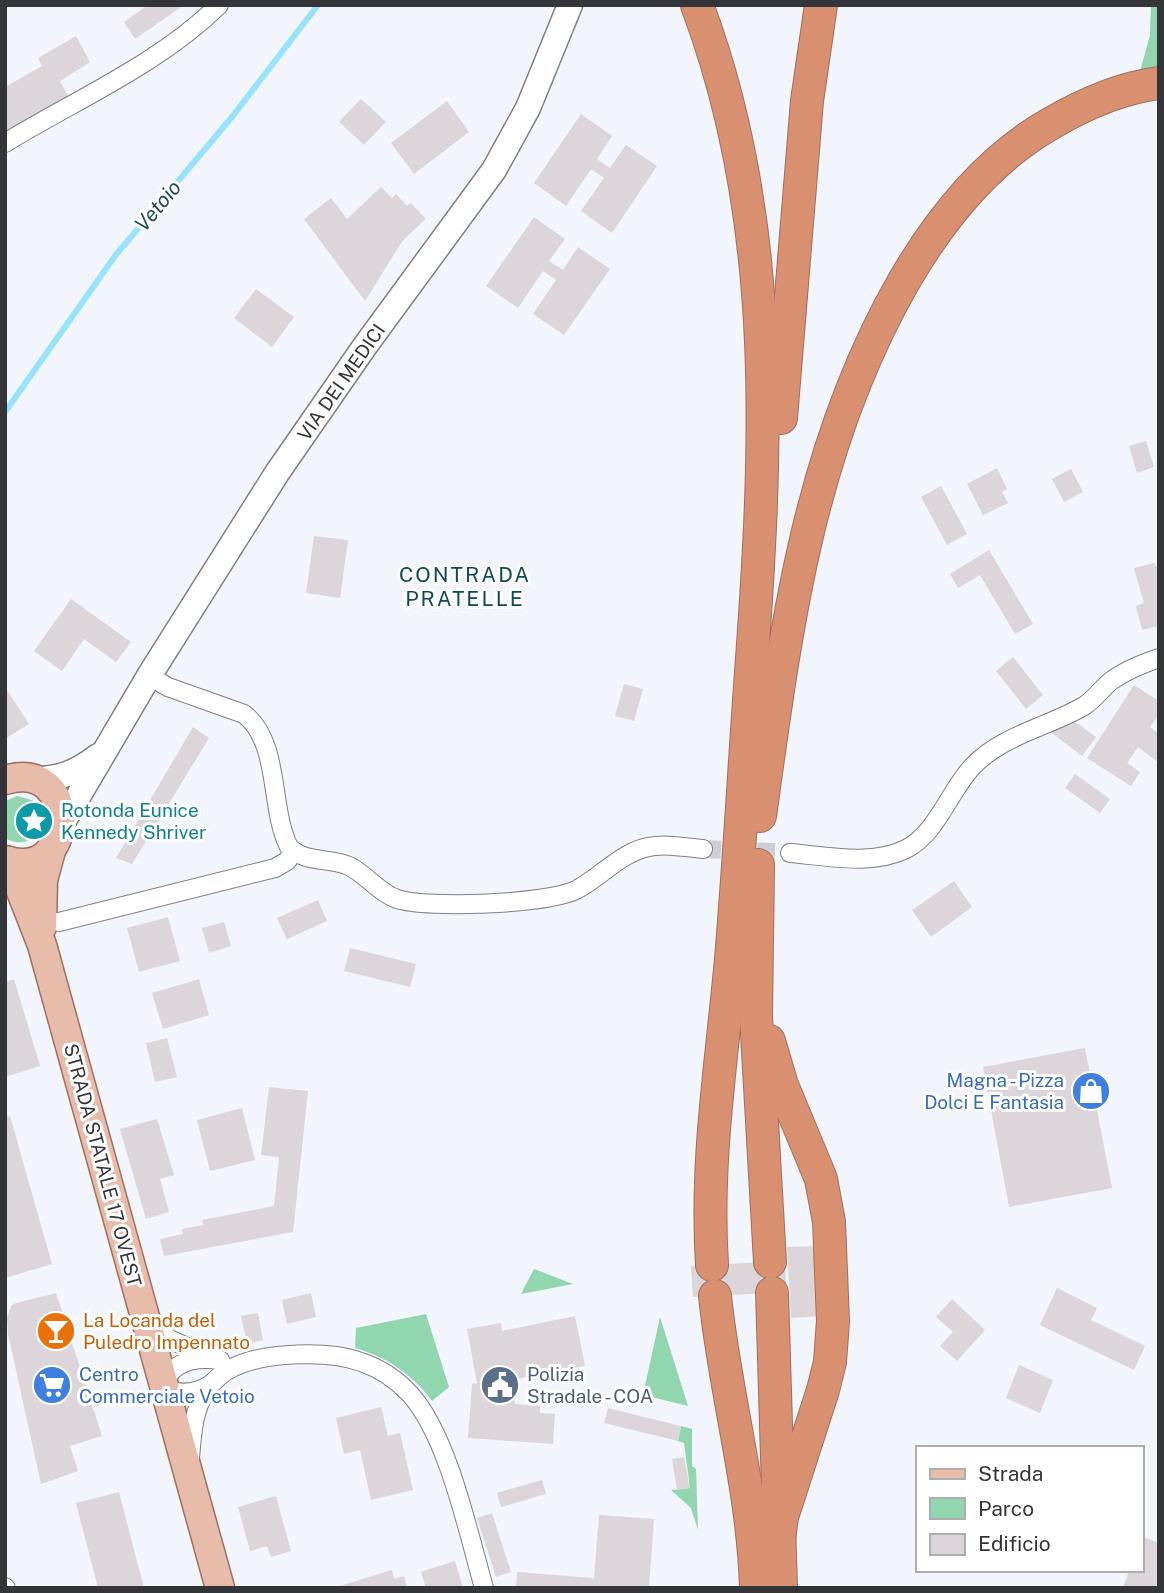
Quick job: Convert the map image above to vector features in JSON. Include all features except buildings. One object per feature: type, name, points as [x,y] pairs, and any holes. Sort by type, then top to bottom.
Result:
[{"type":"highway","points":[[697,5],[720,72],[744,171],[759,289],[763,417],[750,822],[761,1004],[782,1085],[818,1166],[829,1233],[833,1321],[831,1349],[823,1390],[786,1503],[778,1547]]},
{"type":"highway","points":[[750,822],[807,101],[821,5]]},
{"type":"highway","points":[[712,1265],[710,1157],[732,946],[750,822],[812,511],[838,424],[890,306],[918,257],[954,208],[986,172],[1024,138],[1072,111],[1111,94],[1159,83]]},
{"type":"highway","points":[[756,949],[756,1016],[770,1262]]},
{"type":"highway","points":[[772,1293],[781,1588]]},
{"type":"highway","points":[[715,1296],[724,1371],[751,1513],[755,1588]]},
{"type":"main road","points":[[7,860],[30,861],[44,854],[57,836],[62,813],[55,796],[43,784],[16,776]]},
{"type":"main road","name":"STRADA STATALE 17 OVEST","points":[[42,945],[42,889],[57,836]]},
{"type":"main road","name":"STRADA STATALE 17 OVEST","points":[[7,860],[42,945],[220,1588]]},
{"type":"street","points":[[5,143],[158,53],[184,36],[219,5]]},
{"type":"street","name":"VIA DEI MEDICI","points":[[57,836],[101,754],[277,473],[365,346],[494,170],[528,108],[570,5]]},
{"type":"street","points":[[790,853],[850,858],[876,857],[908,848],[921,837],[963,778],[990,752],[1015,737],[1081,707],[1094,699],[1109,682],[1129,670],[1159,658]]},
{"type":"street","points":[[149,676],[168,687],[244,714],[253,722],[265,745],[286,841],[295,852],[307,857],[347,865],[379,890],[397,899],[445,905],[561,896],[576,890],[644,848],[665,846],[703,849]]},
{"type":"street","name":"VIA DEI MEDICI","points":[[16,776],[61,777],[85,766],[101,754]]},
{"type":"street","points":[[59,922],[275,867],[285,863],[295,852]]},
{"type":"street","points":[[143,1314],[169,1339],[190,1350],[220,1360]]},
{"type":"street","points":[[255,1360],[237,1365],[205,1388],[191,1392],[174,1392],[163,1388],[167,1376],[180,1364],[201,1358],[255,1360],[307,1354],[347,1358],[376,1369],[404,1388],[427,1418],[443,1454],[484,1588]]},
{"type":"street","points":[[189,1479],[197,1412],[204,1395],[215,1381]]},
{"type":"green space","points":[[1151,5],[1159,5],[1159,71],[1139,75],[1150,35]]},
{"type":"green space","points":[[17,796],[32,800],[42,813],[40,828],[36,834],[20,842],[5,838],[5,801]]},
{"type":"green space","points":[[534,1269],[573,1284],[521,1294]]},
{"type":"green space","points":[[426,1314],[449,1387],[432,1401],[398,1368],[378,1356],[355,1348],[356,1328]]},
{"type":"green space","points":[[660,1317],[688,1406],[643,1395]]},
{"type":"green space","points":[[681,1426],[692,1429],[692,1466],[696,1469],[698,1530],[691,1508],[671,1490],[690,1488],[684,1443],[678,1441]]},
{"type":"waterway","name":"Vetoio","points":[[5,412],[115,256],[232,117],[318,5]]},
{"type":"tunnel","points":[[703,849],[790,853]]},
{"type":"place","name":"Rotonda Eunice Kennedy Shriver","points":[[34,821]]},
{"type":"place","name":"Magna - Pizza Dolci E Fantasia","points":[[1091,1091]]},
{"type":"place","name":"La Locanda del Puledro Impennato","points":[[56,1331]]},
{"type":"place","name":"Centro Commerciale Vetoio","points":[[52,1385]]},
{"type":"place","name":"Polizia Stradale - COA","points":[[500,1385]]},
{"type":"district","name":"CONTRADA PRATELLE","points":[[465,587]]}]
